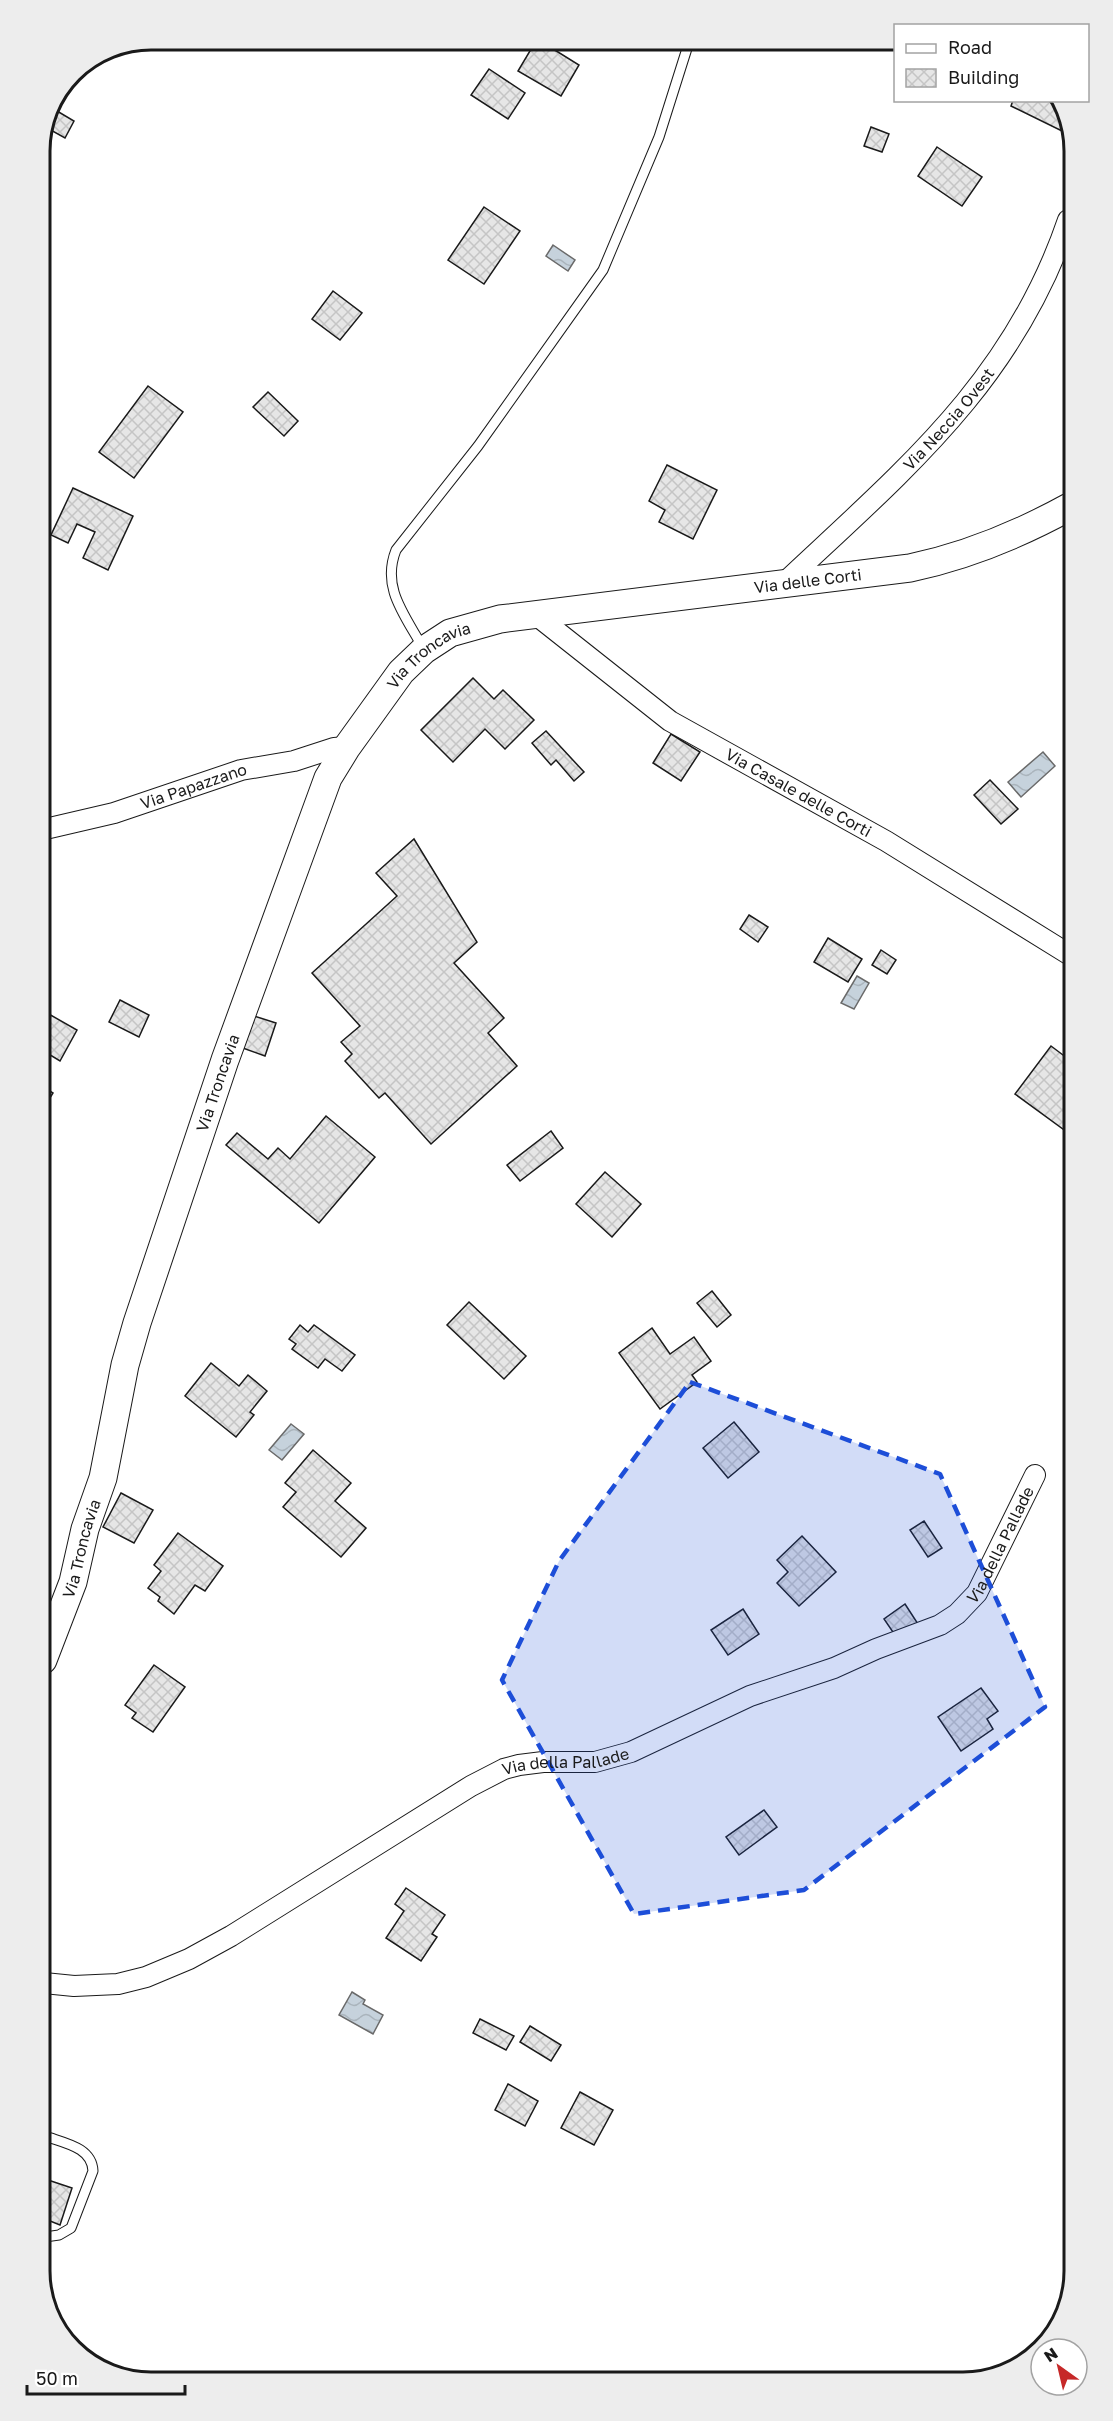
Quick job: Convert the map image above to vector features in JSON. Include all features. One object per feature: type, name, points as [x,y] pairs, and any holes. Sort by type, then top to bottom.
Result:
[{"type":"street","name":"Via Neccia Ovest","points":[[783,584],[912,463],[977,390],[1013,338],[1033,303],[1064,229]]},
{"type":"street","name":"Via delle Corti","points":[[536,615],[902,569],[953,558],[1011,537],[1064,510]]},
{"type":"street","name":"Via Troncavia","points":[[50,1642],[73,1582],[85,1529],[103,1478],[125,1365],[144,1301],[255,977],[328,778],[346,747],[401,672],[424,650],[450,633],[516,615],[536,615]]},
{"type":"street","name":"Via Casale delle Corti","points":[[536,615],[670,721],[886,841],[1064,951]]},
{"type":"street","name":"Via Papazzano","points":[[50,828],[114,813],[241,770],[294,761],[334,748],[346,747]]},
{"type":"street","name":"Via della Pallade","points":[[50,1984],[74,1986],[110,1985],[134,1981],[166,1970],[219,1944],[471,1786],[504,1769],[534,1762],[576,1763],[614,1758],[642,1748],[750,1696],[834,1668],[876,1649],[940,1625],[957,1614],[977,1593],[1035,1475]]},
{"type":"lane","points":[[424,650],[393,594],[391,569],[396,550],[478,446],[603,270],[658,137],[686,50]]},
{"type":"lane","points":[[50,2138],[86,2153],[93,2164],[93,2171],[72,2228],[59,2235],[50,2236]]},
{"type":"highlighted area","points":[[690,1382],[940,1474],[1045,1707],[804,1890],[634,1914],[502,1680],[559,1561]]},
{"type":"water","points":[[553,245],[575,260],[568,271],[546,256]]},
{"type":"water","points":[[1043,752],[1055,766],[1021,797],[1008,782]]},
{"type":"water","points":[[857,976],[869,983],[854,1009],[841,1003]]},
{"type":"water","points":[[291,1424],[304,1434],[282,1460],[269,1450]]},
{"type":"water","points":[[352,1992],[365,2000],[363,2004],[383,2015],[373,2034],[339,2015]]},
{"type":"building","points":[[530,50],[555,50],[579,65],[561,96],[518,71]]},
{"type":"building","points":[[489,69],[525,93],[508,119],[471,95]]},
{"type":"building","points":[[1012,102],[1050,102],[1061,131],[1011,106]]},
{"type":"building","points":[[57,111],[74,121],[65,138],[51,130]]},
{"type":"building","points":[[871,127],[889,134],[882,152],[864,146]]},
{"type":"building","points":[[937,147],[982,177],[962,206],[918,176]]},
{"type":"building","points":[[484,207],[520,231],[484,284],[448,260]]},
{"type":"building","points":[[333,291],[362,313],[340,340],[312,319]]},
{"type":"building","points":[[148,386],[183,412],[134,478],[99,452]]},
{"type":"building","points":[[268,392],[298,421],[284,436],[253,407]]},
{"type":"building","points":[[667,465],[717,490],[693,539],[659,522],[665,510],[649,501]]},
{"type":"building","points":[[73,488],[133,516],[108,570],[83,558],[95,532],[77,524],[68,543],[51,535]]},
{"type":"building","points":[[473,678],[494,699],[503,690],[534,720],[505,749],[485,729],[453,762],[421,730]]},
{"type":"building","points":[[546,731],[584,772],[574,781],[556,760],[551,765],[532,743]]},
{"type":"building","points":[[671,734],[700,752],[681,781],[653,763]]},
{"type":"building","points":[[990,780],[1018,809],[1001,824],[974,795]]},
{"type":"building","points":[[414,839],[477,942],[454,963],[504,1018],[488,1033],[517,1066],[431,1144],[385,1093],[379,1098],[345,1061],[352,1054],[341,1042],[360,1026],[312,973],[397,896],[376,873]]},
{"type":"building","points":[[749,915],[768,927],[758,942],[740,929]]},
{"type":"building","points":[[828,938],[862,959],[848,982],[814,962]]},
{"type":"building","points":[[881,950],[896,960],[887,974],[872,965]]},
{"type":"building","points":[[120,1000],[149,1015],[139,1037],[109,1022]]},
{"type":"building","points":[[50,1015],[77,1030],[60,1061],[50,1055]]},
{"type":"building","points":[[251,1015],[276,1023],[265,1056],[240,1047]]},
{"type":"building","points":[[1051,1046],[1064,1056],[1064,1130],[1015,1094]]},
{"type":"building","points":[[326,1116],[375,1157],[319,1223],[226,1145],[237,1133],[268,1159],[278,1148],[290,1159]]},
{"type":"building","points":[[551,1131],[563,1148],[520,1181],[507,1165]]},
{"type":"building","points":[[605,1172],[641,1204],[612,1237],[576,1204]]},
{"type":"building","points":[[712,1291],[731,1315],[717,1327],[697,1303]]},
{"type":"building","points":[[469,1302],[526,1356],[504,1379],[447,1325]]},
{"type":"building","points":[[300,1325],[308,1332],[314,1325],[355,1355],[342,1371],[325,1359],[318,1368],[292,1349],[296,1344],[289,1339]]},
{"type":"building","points":[[652,1328],[670,1354],[694,1337],[711,1361],[692,1375],[697,1382],[660,1409],[619,1353]]},
{"type":"building","points":[[211,1363],[239,1386],[248,1375],[267,1391],[250,1412],[254,1415],[236,1437],[185,1396]]},
{"type":"building","points":[[734,1422],[759,1452],[728,1478],[703,1448]]},
{"type":"building","points":[[313,1450],[351,1483],[335,1501],[366,1528],[341,1557],[283,1507],[296,1492],[285,1483]]},
{"type":"building","points":[[121,1493],[153,1510],[134,1543],[103,1527]]},
{"type":"building","points":[[924,1521],[942,1548],[928,1557],[910,1530]]},
{"type":"building","points":[[178,1533],[223,1566],[205,1591],[195,1585],[174,1614],[158,1601],[160,1597],[148,1588],[161,1571],[154,1565]]},
{"type":"building","points":[[802,1536],[836,1572],[799,1606],[777,1583],[788,1572],[777,1560]]},
{"type":"building","points":[[905,1604],[918,1624],[897,1638],[884,1619]]},
{"type":"building","points":[[743,1609],[759,1634],[728,1655],[711,1630]]},
{"type":"building","points":[[154,1665],[185,1687],[153,1732],[132,1718],[136,1713],[125,1705]]},
{"type":"building","points":[[981,1688],[998,1711],[987,1719],[993,1729],[961,1751],[938,1717]]},
{"type":"building","points":[[764,1810],[777,1827],[739,1855],[726,1837]]},
{"type":"building","points":[[406,1888],[445,1915],[432,1934],[437,1937],[421,1961],[386,1938],[404,1911],[395,1904]]},
{"type":"building","points":[[480,2019],[514,2036],[506,2050],[473,2033]]},
{"type":"building","points":[[530,2026],[561,2045],[551,2061],[520,2042]]},
{"type":"building","points":[[508,2084],[538,2101],[525,2126],[495,2110]]},
{"type":"building","points":[[580,2092],[613,2110],[594,2145],[561,2128]]},
{"type":"building","points":[[50,2181],[72,2188],[60,2225],[50,2221]]}]
